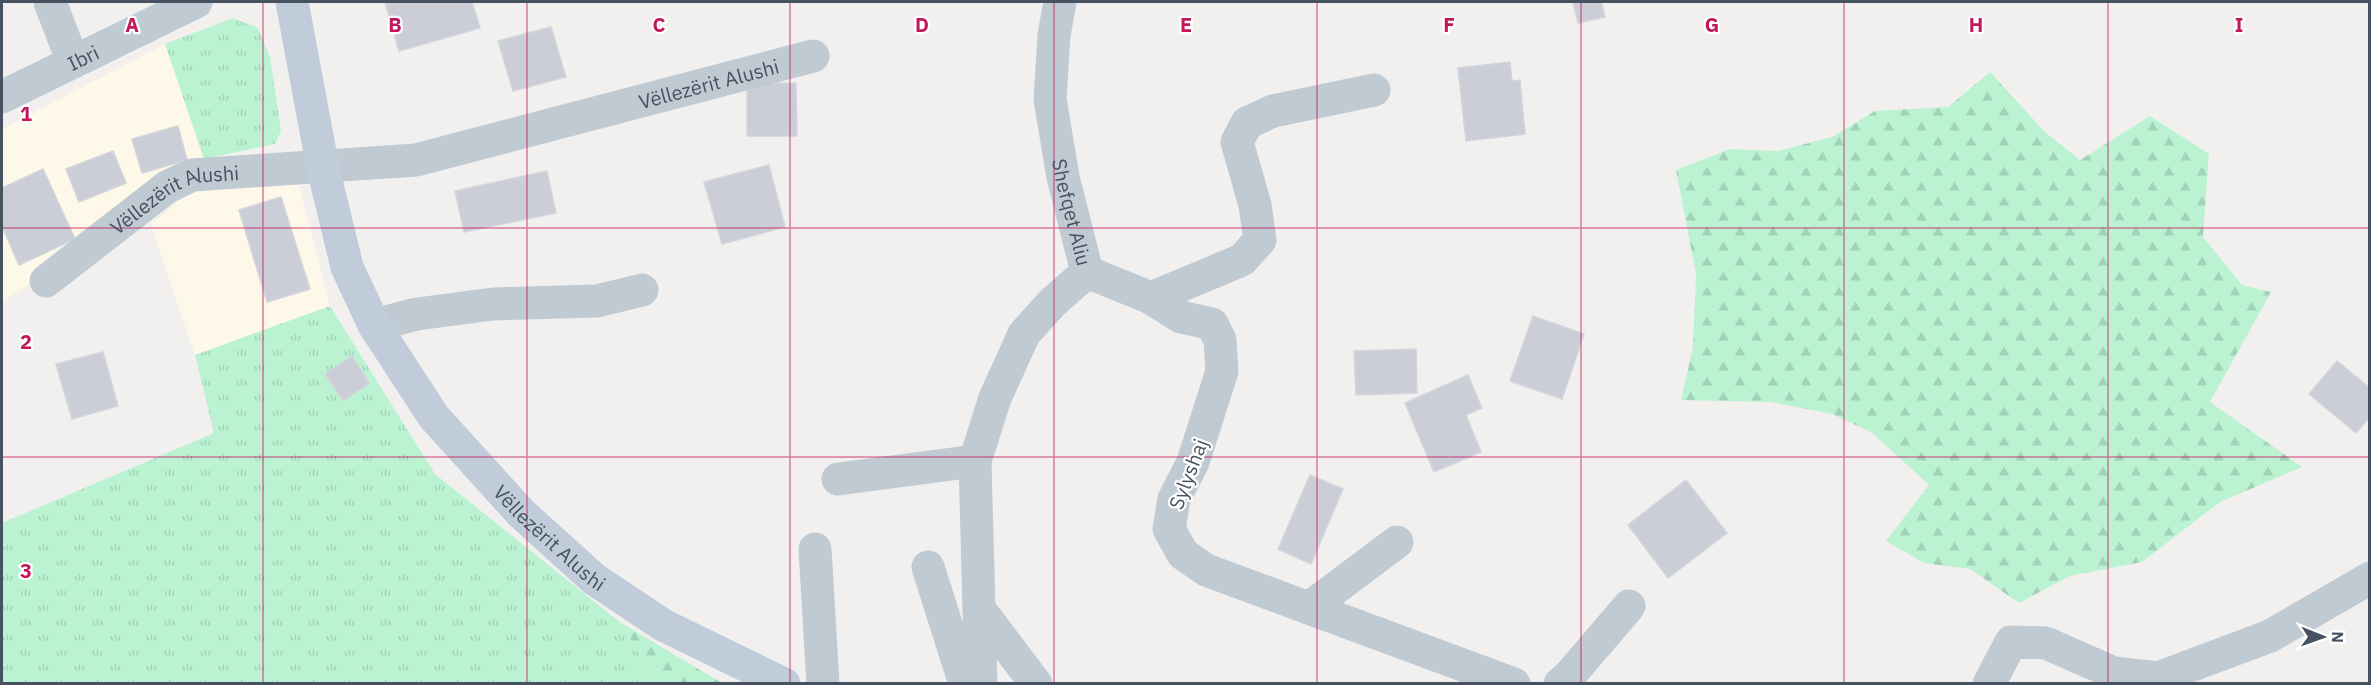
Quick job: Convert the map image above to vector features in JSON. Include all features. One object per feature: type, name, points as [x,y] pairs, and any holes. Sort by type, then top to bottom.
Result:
[{"type":"main road","name":"Vëllezërit Alushi","points":[[292,2],[323,168],[347,267],[374,325],[434,417],[521,513],[594,579],[663,625],[784,684]]},
{"type":"street","points":[[51,2],[73,62]]},
{"type":"street","name":"Ibri","points":[[2,96],[196,2]]},
{"type":"street","name":"Shefqet Aliu","points":[[981,684],[975,461],[995,398],[1024,334],[1052,303],[1087,272],[1063,177],[1050,99],[1054,35],[1060,2]]},
{"type":"street","name":"Vëllezërit Alushi","points":[[46,281],[167,187],[192,175],[323,168],[416,159],[813,56]]},
{"type":"street","points":[[1151,298],[1242,260],[1260,240],[1256,205],[1237,142],[1247,123],[1273,111],[1374,90]]},
{"type":"street","name":"Sylyshaj","points":[[1087,272],[1151,298],[1181,317],[1212,324],[1220,340],[1222,371],[1193,462],[1174,500],[1169,529],[1183,554],[1206,570],[1514,684]]},
{"type":"street","points":[[374,325],[417,314],[493,304],[597,301],[642,290]]},
{"type":"street","points":[[838,479],[975,461]]},
{"type":"street","points":[[1310,608],[1397,542]]},
{"type":"street","points":[[815,549],[823,684]]},
{"type":"street","points":[[928,567],[965,684]]},
{"type":"street","points":[[1989,684],[2011,642],[2046,643],[2114,674],[2158,678],[2270,636],[2369,585]]},
{"type":"street","points":[[1560,684],[1629,606]]},
{"type":"street","points":[[980,610],[1036,684]]},
{"type":"shaded area","points":[[165,44],[204,159],[143,187],[23,289],[2,300],[2,129]]},
{"type":"shaded area","points":[[214,185],[299,185],[330,306],[195,355],[151,225],[182,198]]},
{"type":"green space","points":[[233,18],[258,28],[270,57],[281,131],[275,144],[204,159],[165,44]]},
{"type":"green space","points":[[1990,72],[2045,132],[2080,160],[2150,116],[2209,154],[2203,237],[2242,285],[2271,292],[2210,402],[2302,467],[2220,502],[2142,562],[2070,576],[2019,603],[1970,569],[1924,563],[1886,541],[1929,485],[1871,432],[1832,414],[1770,402],[1681,400],[1693,347],[1696,274],[1676,170],[1730,149],[1778,151],[1832,137],[1875,111],[1948,107]]},
{"type":"green space","points":[[330,306],[435,474],[622,624],[656,683],[2,684],[2,523],[214,433],[195,355]]},
{"type":"green space","points":[[623,624],[722,683],[656,683]]},
{"type":"building","points":[[385,2],[472,2],[480,28],[399,51]]},
{"type":"building","points":[[1573,2],[1601,2],[1605,17],[1578,23]]},
{"type":"building","points":[[551,27],[566,77],[513,91],[498,41]]},
{"type":"building","points":[[1510,62],[1512,81],[1520,80],[1525,134],[1466,141],[1458,68]]},
{"type":"building","points":[[796,83],[797,136],[747,136],[747,84]]},
{"type":"building","points":[[178,126],[187,160],[142,173],[132,139]]},
{"type":"building","points":[[113,151],[126,183],[79,202],[66,169]]},
{"type":"building","points":[[769,165],[785,227],[722,244],[704,182]]},
{"type":"building","points":[[43,169],[75,239],[19,265],[2,226],[2,188]]},
{"type":"building","points":[[547,171],[556,213],[464,232],[455,191]]},
{"type":"building","points":[[281,197],[310,289],[267,302],[239,210]]},
{"type":"building","points":[[1533,316],[1584,334],[1562,399],[1510,381]]},
{"type":"building","points":[[1416,349],[1417,393],[1356,395],[1354,351]]},
{"type":"building","points":[[103,352],[118,406],[72,419],[56,364]]},
{"type":"building","points":[[352,356],[369,383],[343,401],[325,374]]},
{"type":"building","points":[[2337,361],[2370,388],[2370,417],[2356,433],[2309,394]]},
{"type":"building","points":[[1468,375],[1482,408],[1466,415],[1481,452],[1434,472],[1405,403]]},
{"type":"building","points":[[1310,475],[1343,489],[1311,564],[1278,549]]},
{"type":"building","points":[[1686,480],[1727,533],[1668,578],[1628,525]]}]
